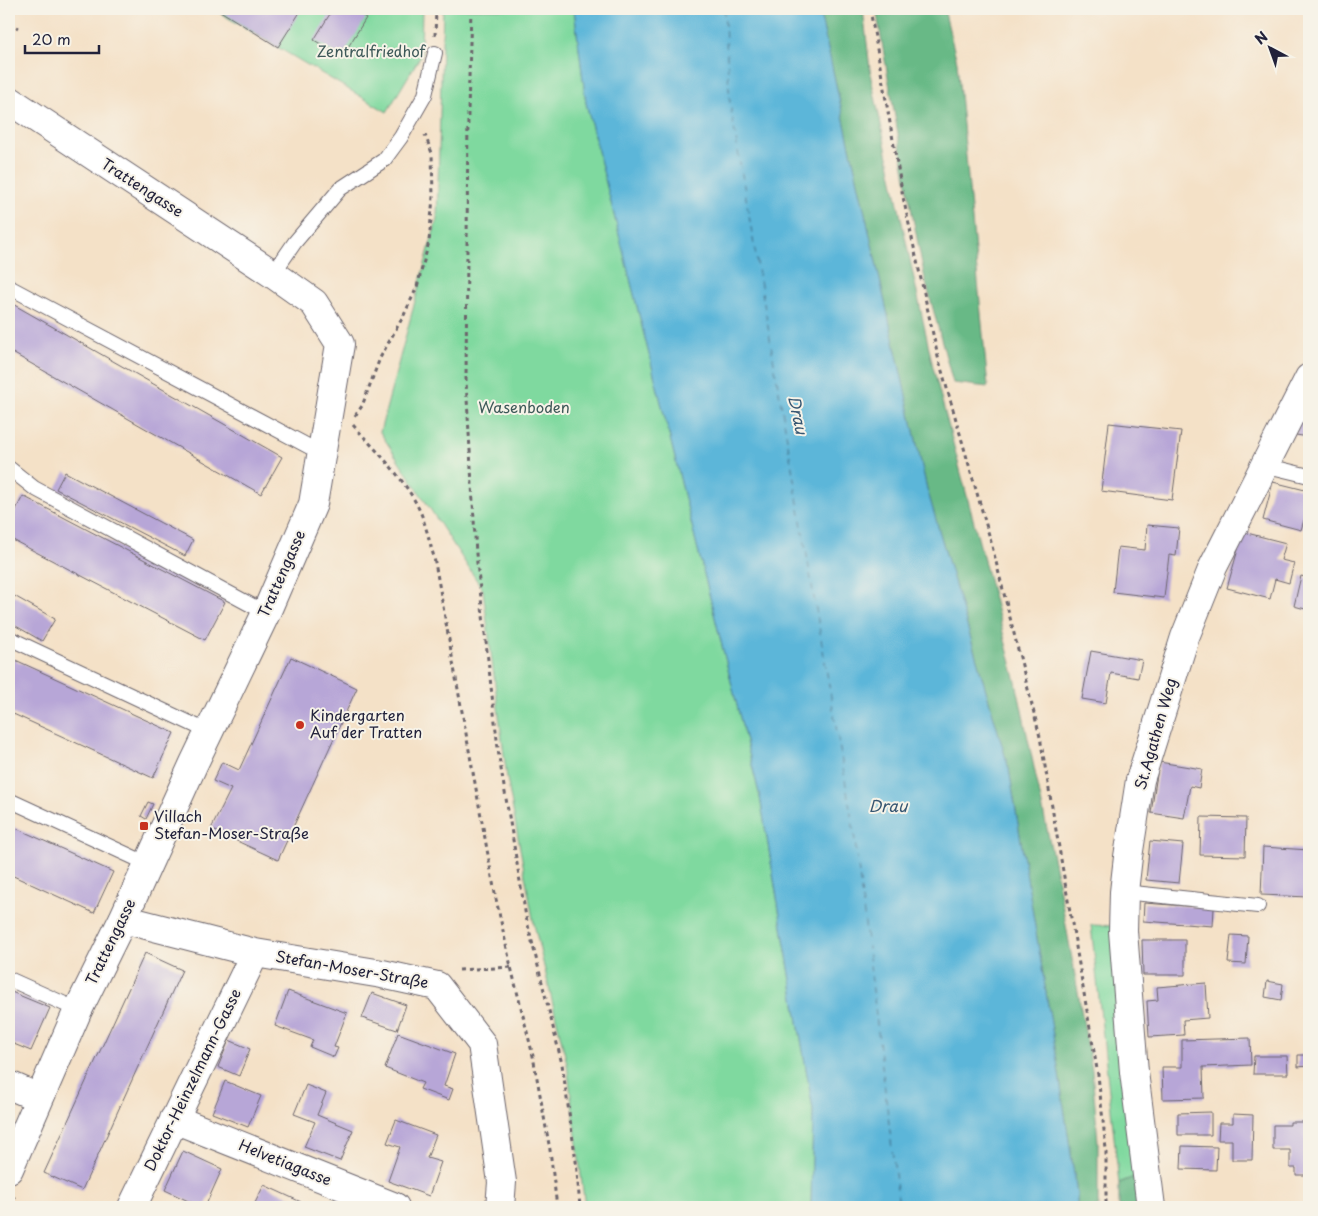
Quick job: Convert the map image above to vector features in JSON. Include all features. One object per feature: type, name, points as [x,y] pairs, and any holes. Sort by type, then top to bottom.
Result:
[{"type":"street","name":"Trattengasse","points":[[9,100],[314,303],[340,344],[312,504],[266,613],[123,920],[78,1010],[9,1169]]},
{"type":"street","name":"St.Agathen Weg","points":[[1151,1207],[1134,1072],[1123,931],[1124,892],[1140,780],[1182,646],[1213,566],[1309,378]]},
{"type":"street","name":"Stefan-Moser-Straße","points":[[123,920],[255,953],[382,974],[437,986],[482,1044],[502,1182],[500,1207]]},
{"type":"street","name":"Doktor-Heinzelmann-Gasse","points":[[132,1207],[255,953]]},
{"type":"street","points":[[9,1084],[39,1098]]},
{"type":"street","name":"Helvetiagasse","points":[[174,1119],[395,1207]]},
{"type":"lane","points":[[273,274],[295,242],[340,189],[384,160],[401,137],[425,95],[435,53]]},
{"type":"lane","points":[[9,287],[321,453]]},
{"type":"lane","points":[[1264,465],[1309,476]]},
{"type":"lane","points":[[9,468],[34,488],[266,613]]},
{"type":"lane","points":[[9,638],[209,732]]},
{"type":"lane","points":[[9,800],[148,864]]},
{"type":"lane","points":[[1124,892],[1258,906]]},
{"type":"lane","points":[[9,979],[78,1010]]},
{"type":"path","points":[[435,53],[436,9]]},
{"type":"path","points":[[471,9],[468,111],[466,381],[476,554],[500,766],[526,917],[562,1064],[576,1161],[580,1207]]},
{"type":"path","points":[[870,9],[903,197],[938,357],[991,542],[1040,738],[1098,1075],[1106,1149],[1106,1207]]},
{"type":"path","points":[[9,23],[18,28]]},
{"type":"path","points":[[416,110],[432,153],[433,197],[429,242],[417,287],[380,358],[362,406],[350,422],[391,467],[410,493],[422,516],[434,557],[496,899],[510,967],[533,1056],[550,1150],[557,1207]]},
{"type":"path","points":[[437,986],[443,971],[510,967]]},
{"type":"green space","name":"Zentralfriedhof","points":[[213,9],[422,9],[421,55],[387,112]]},
{"type":"green space","name":"Wasenboden","points":[[443,9],[574,9],[586,103],[760,797],[813,1110],[811,1207],[585,1207],[567,1064],[534,924],[507,778],[483,590],[380,432],[437,219]]},
{"type":"green space","points":[[819,9],[863,9],[871,78],[933,367],[1016,682],[1058,881],[1092,1070],[1098,1142],[1098,1207],[1077,1207],[1077,1194],[1054,1041],[1009,769],[927,489]]},
{"type":"green space","points":[[876,9],[944,9],[957,62],[988,387],[953,383],[925,279]]},
{"type":"green space","points":[[1091,925],[1115,926],[1139,1175],[1119,1183]]},
{"type":"green space","points":[[1139,1175],[1144,1207],[1119,1207],[1119,1183]]},
{"type":"water","name":"Drau","points":[[574,9],[819,9],[927,489],[1009,769],[1054,1041],[1077,1194],[1077,1207],[811,1207],[813,1110],[760,797],[586,103]]},
{"type":"building","points":[[217,9],[302,9],[278,47]]},
{"type":"building","points":[[333,9],[352,9],[366,18],[342,57],[314,40]]},
{"type":"building","points":[[9,302],[282,457],[261,494],[9,351]]},
{"type":"building","points":[[1301,400],[1309,401],[1309,437],[1296,435]]},
{"type":"building","points":[[1109,423],[1181,431],[1172,500],[1101,491]]},
{"type":"building","points":[[65,472],[193,540],[185,556],[56,489]]},
{"type":"building","points":[[1273,482],[1309,491],[1309,522],[1304,520],[1301,530],[1263,520]]},
{"type":"building","points":[[23,496],[225,602],[205,640],[9,538],[9,523]]},
{"type":"building","points":[[1147,525],[1179,528],[1176,556],[1169,555],[1164,598],[1113,592],[1118,547],[1145,550]]},
{"type":"building","points":[[1243,532],[1286,543],[1281,560],[1294,563],[1289,583],[1275,579],[1270,599],[1227,588]]},
{"type":"building","points":[[1301,576],[1309,578],[1309,610],[1294,606]]},
{"type":"building","points":[[9,593],[55,619],[42,641],[9,622]]},
{"type":"building","points":[[1091,651],[1142,660],[1138,678],[1111,673],[1106,703],[1082,699]]},
{"type":"building","points":[[9,657],[174,733],[153,778],[9,712]]},
{"type":"building","name":"Kindergarten Auf der Tratten","points":[[291,657],[357,688],[278,860],[211,829],[231,789],[213,781],[222,762],[239,770]]},
{"type":"building","points":[[1159,762],[1202,769],[1199,788],[1190,786],[1184,818],[1151,813]]},
{"type":"building","points":[[148,802],[153,804],[146,819],[141,816]]},
{"type":"building","points":[[1201,817],[1246,818],[1245,856],[1200,855]]},
{"type":"building","points":[[9,825],[113,872],[94,913],[9,874]]},
{"type":"building","points":[[1150,841],[1183,844],[1179,883],[1146,880]]},
{"type":"building","points":[[1263,847],[1309,850],[1309,897],[1261,895]]},
{"type":"building","points":[[1144,903],[1214,908],[1213,926],[1143,921]]},
{"type":"building","points":[[1231,935],[1248,936],[1246,964],[1228,963]]},
{"type":"building","points":[[1142,940],[1185,940],[1185,975],[1143,975]]},
{"type":"building","points":[[145,953],[182,970],[82,1190],[44,1173]]},
{"type":"building","points":[[1267,981],[1283,984],[1281,1000],[1265,997]]},
{"type":"building","points":[[1206,983],[1208,1018],[1183,1020],[1184,1035],[1149,1037],[1147,1001],[1158,1000],[1157,987]]},
{"type":"building","points":[[9,991],[50,1008],[31,1051],[9,1042]]},
{"type":"building","points":[[288,991],[347,1013],[334,1047],[338,1048],[334,1057],[310,1047],[313,1040],[275,1026]]},
{"type":"building","points":[[372,993],[406,1005],[397,1030],[362,1018]]},
{"type":"building","points":[[398,1033],[455,1054],[444,1086],[453,1089],[449,1100],[420,1089],[423,1083],[385,1068]]},
{"type":"building","points":[[1250,1038],[1251,1065],[1203,1067],[1204,1098],[1163,1099],[1162,1067],[1182,1067],[1182,1040]]},
{"type":"building","points":[[229,1040],[250,1049],[239,1076],[218,1067]]},
{"type":"building","points":[[1298,1055],[1307,1055],[1308,1066],[1298,1067]]},
{"type":"building","points":[[1254,1056],[1287,1056],[1288,1074],[1253,1074]]},
{"type":"building","points":[[225,1081],[261,1096],[248,1127],[212,1113]]},
{"type":"building","points":[[306,1085],[326,1093],[317,1115],[353,1130],[340,1161],[304,1147],[315,1122],[294,1114]]},
{"type":"building","points":[[1211,1112],[1211,1135],[1178,1135],[1178,1113]]},
{"type":"building","points":[[1233,1114],[1253,1115],[1252,1160],[1232,1160],[1232,1140],[1218,1140],[1219,1123],[1233,1123]]},
{"type":"building","points":[[396,1120],[436,1135],[427,1158],[441,1162],[429,1196],[388,1181],[400,1147],[387,1143]]},
{"type":"building","points":[[1290,1122],[1309,1122],[1309,1175],[1296,1175],[1296,1168],[1290,1168],[1290,1150],[1273,1150],[1273,1125],[1290,1125]]},
{"type":"building","points":[[1182,1146],[1217,1147],[1216,1170],[1181,1169]]},
{"type":"building","points":[[183,1151],[222,1169],[205,1207],[201,1207],[165,1190]]},
{"type":"building","points":[[264,1185],[301,1202],[299,1207],[253,1207]]},
{"type":"ferry route","points":[[724,9],[730,104],[854,832],[899,1207]]},
{"type":"place","name":"Kindergarten Auf der Tratten","points":[[300,725]]},
{"type":"place","name":"Villach Stefan-Moser-Straße","points":[[144,826]]}]
